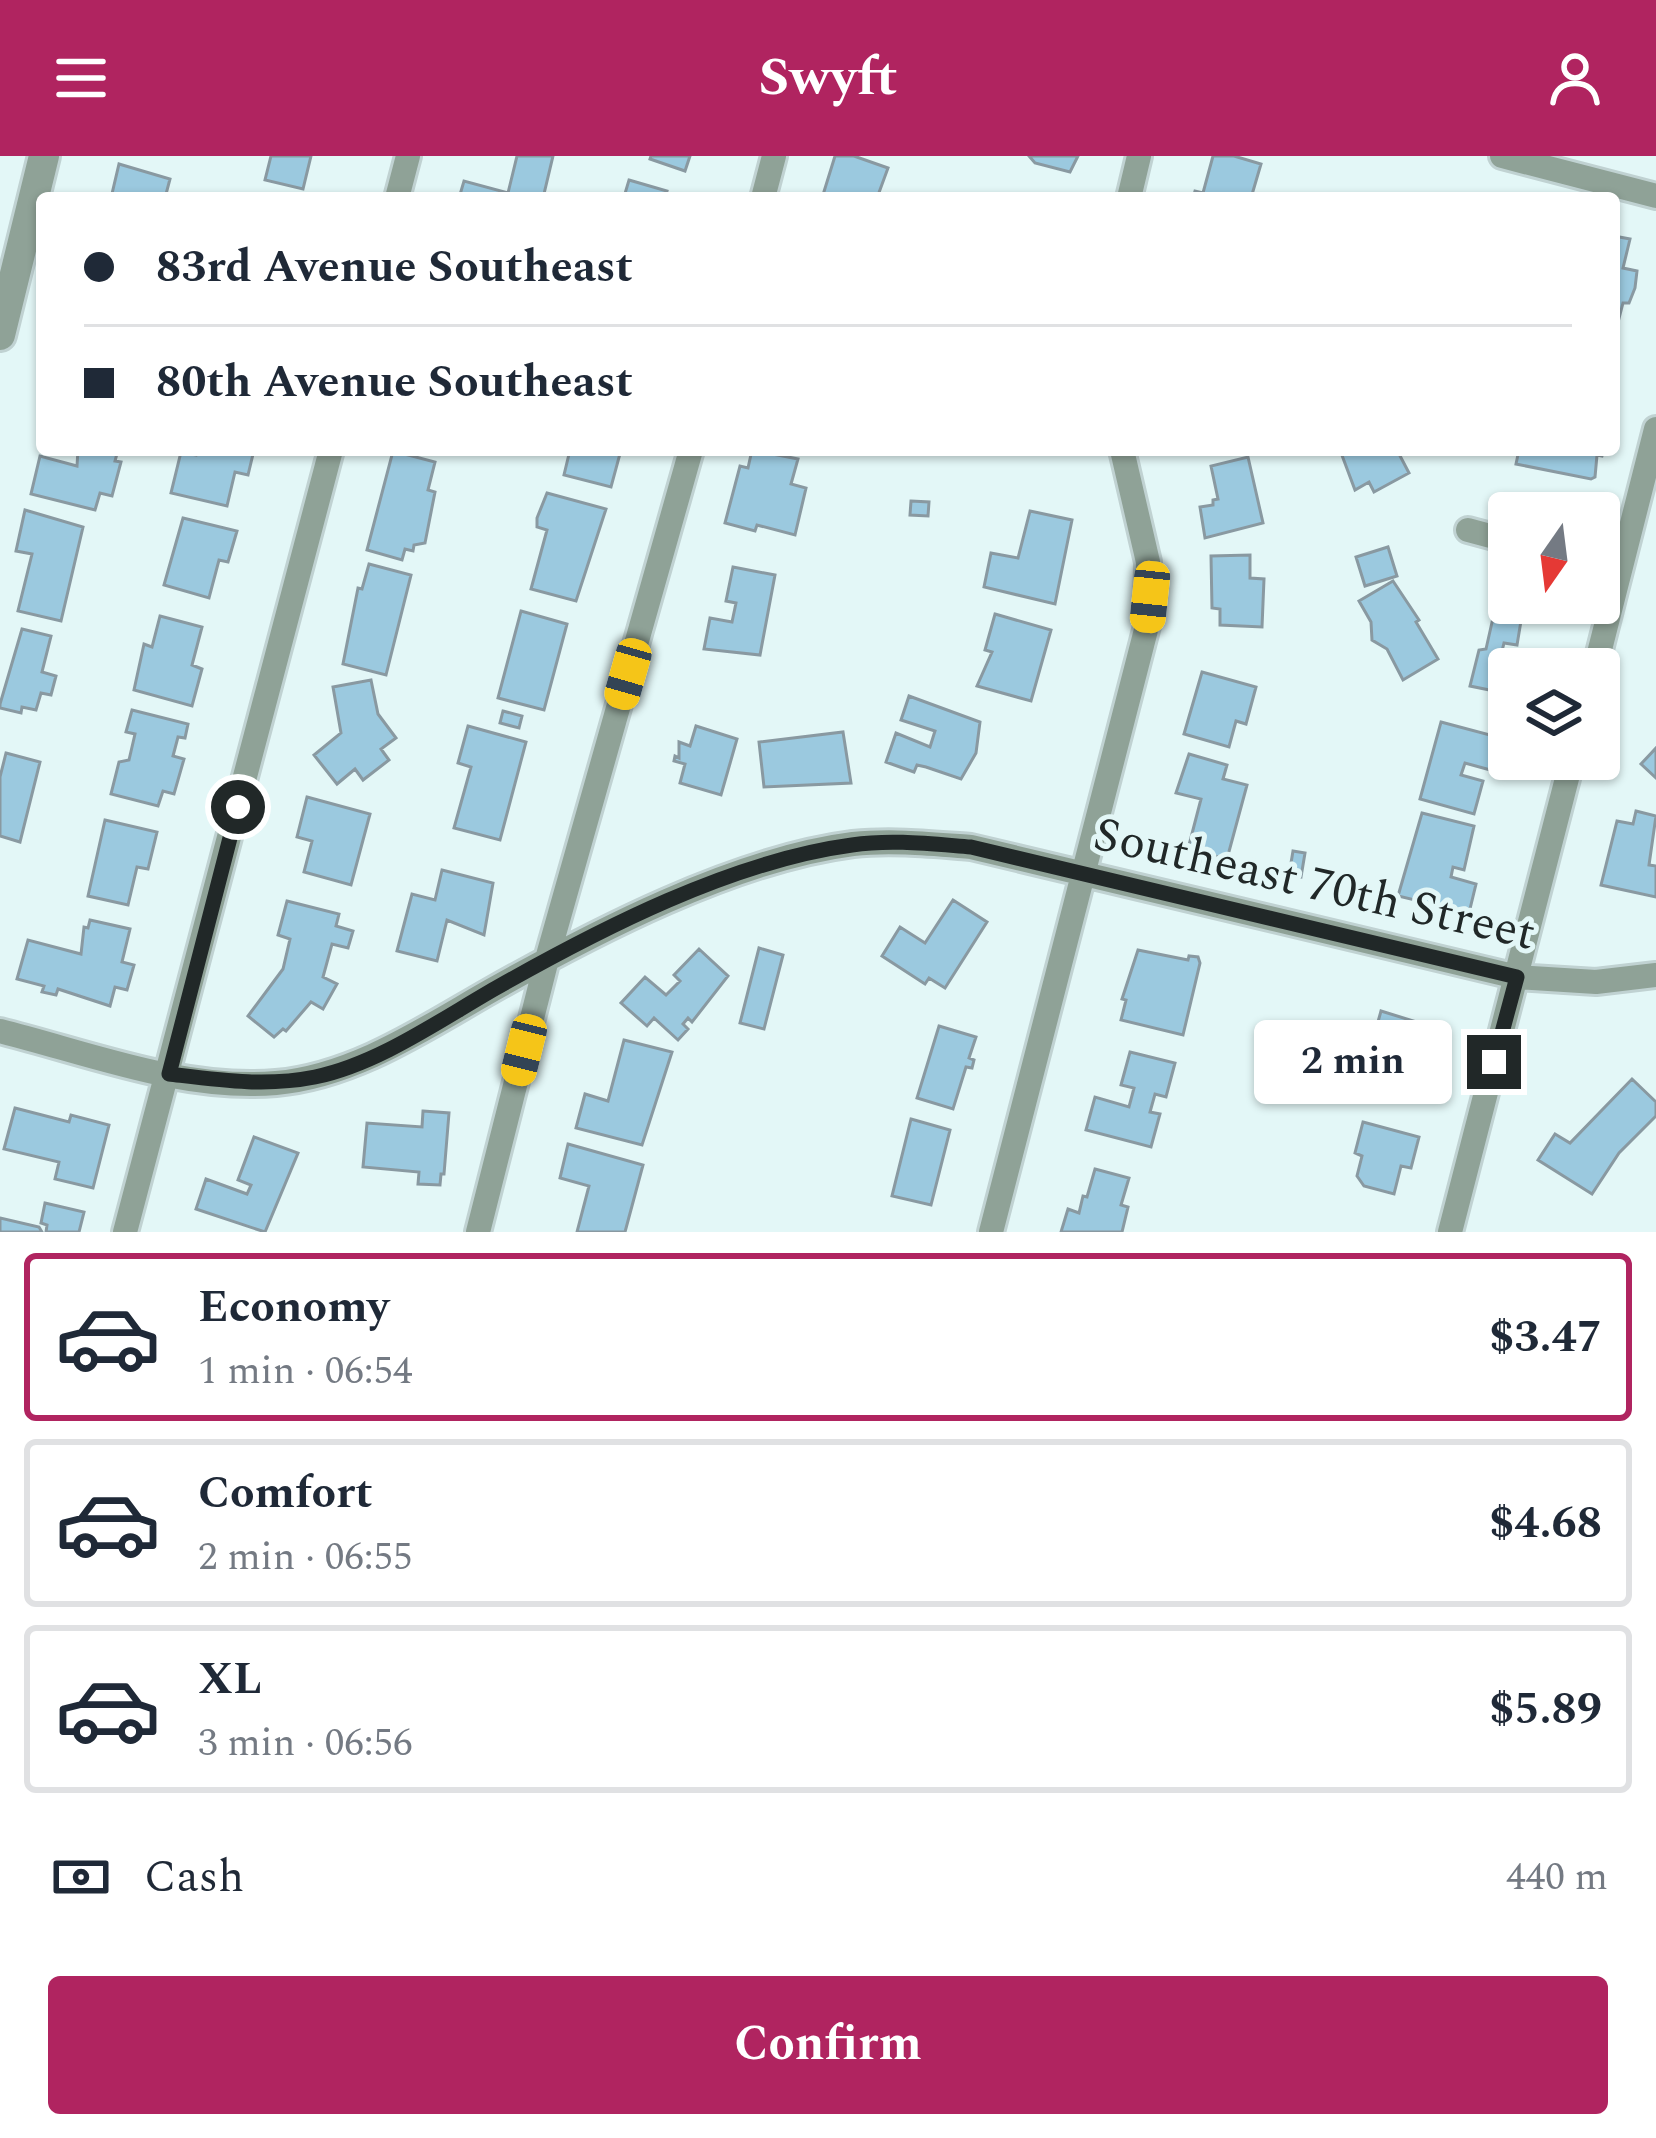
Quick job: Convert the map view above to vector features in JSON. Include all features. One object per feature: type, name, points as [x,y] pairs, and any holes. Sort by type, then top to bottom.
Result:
[{"type":"street","points":[[0,335],[44,156]]},
{"type":"street","points":[[399,192],[408,156]]},
{"type":"street","points":[[765,192],[774,156]]},
{"type":"street","points":[[1130,192],[1139,156]]},
{"type":"street","points":[[1502,156],[1656,196]]},
{"type":"street","points":[[1620,535],[1656,429]]},
{"type":"street","points":[[124,1232],[329,456]]},
{"type":"street","points":[[478,1232],[548,959],[689,456]]},
{"type":"street","points":[[992,1232],[1140,658],[1150,597],[1148,562],[1123,456]]},
{"type":"street","points":[[1468,530],[1488,535]]},
{"type":"street","points":[[1450,1232],[1567,780]]},
{"type":"street","name":"Southeast 70th Street","points":[[0,1031],[169,1074],[247,1084],[320,1076],[395,1044],[616,922],[728,879],[852,844],[971,847],[1517,977],[1596,982],[1656,975]]},
{"type":"building","points":[[271,156],[311,156],[303,189],[265,180]]},
{"type":"building","points":[[517,156],[553,156],[544,192],[508,192]]},
{"type":"building","points":[[651,156],[690,156],[685,171]]},
{"type":"building","points":[[835,156],[854,156],[888,168],[879,192],[824,192]]},
{"type":"building","points":[[1029,156],[1078,156],[1070,172],[1035,163]]},
{"type":"building","points":[[1213,156],[1261,164],[1253,192],[1203,192]]},
{"type":"building","points":[[119,164],[170,179],[167,192],[112,192]]},
{"type":"building","points":[[629,180],[667,191],[667,192],[625,192]]},
{"type":"building","points":[[464,181],[504,192],[461,192]]},
{"type":"building","points":[[1620,237],[1630,239],[1623,268],[1637,271],[1629,303],[1623,303],[1620,315]]},
{"type":"building","points":[[40,456],[77,466],[78,456],[116,456],[115,461],[121,462],[112,496],[100,493],[95,510],[31,494]]},
{"type":"building","points":[[180,456],[253,456],[248,475],[235,472],[227,506],[171,493]]},
{"type":"building","points":[[392,456],[435,462],[428,490],[435,492],[425,543],[414,545],[413,551],[405,549],[402,560],[367,550]]},
{"type":"building","points":[[569,456],[619,456],[611,487],[564,475]]},
{"type":"building","points":[[751,456],[798,459],[791,484],[806,488],[795,535],[725,523],[740,466],[748,468]]},
{"type":"building","points":[[1342,456],[1400,456],[1409,473],[1374,492],[1369,482],[1355,490]]},
{"type":"building","points":[[1518,456],[1597,456],[1591,479],[1516,464]]},
{"type":"building","points":[[1248,457],[1263,523],[1205,538],[1200,507],[1218,499],[1211,466]]},
{"type":"building","points":[[547,493],[606,509],[576,601],[531,589],[547,530],[537,527],[537,518]]},
{"type":"building","points":[[911,501],[929,502],[928,516],[910,515]]},
{"type":"building","points":[[25,510],[83,527],[61,621],[18,611],[32,554],[16,551]]},
{"type":"building","points":[[1030,511],[1072,520],[1055,604],[984,587],[991,553],[1018,558]]},
{"type":"building","points":[[183,518],[237,531],[228,562],[219,560],[209,598],[164,585]]},
{"type":"building","points":[[1388,547],[1397,576],[1365,586],[1356,557]]},
{"type":"building","points":[[1250,555],[1250,578],[1264,579],[1262,627],[1220,625],[1220,609],[1212,608],[1211,556]]},
{"type":"building","points":[[369,564],[411,575],[386,675],[343,664],[358,588],[362,589]]},
{"type":"building","points":[[733,567],[775,575],[760,655],[704,649],[710,618],[732,622],[736,603],[726,601]]},
{"type":"building","points":[[1393,581],[1438,659],[1403,680],[1387,649],[1372,640],[1371,622],[1359,601]]},
{"type":"building","points":[[521,611],[567,624],[544,710],[498,698]]},
{"type":"building","points":[[995,614],[1051,630],[1031,701],[977,686],[992,652],[985,650]]},
{"type":"building","points":[[160,616],[202,627],[192,665],[202,669],[192,706],[134,690],[144,644],[152,647]]},
{"type":"building","points":[[1492,624],[1520,624],[1517,645],[1488,648],[1488,690],[1470,686],[1479,650],[1486,649]]},
{"type":"building","points":[[22,629],[51,636],[42,672],[56,676],[51,695],[41,693],[36,710],[22,707],[21,713],[0,708],[0,704]]},
{"type":"building","points":[[1202,672],[1256,687],[1246,724],[1236,721],[1229,747],[1184,734]]},
{"type":"building","points":[[371,680],[378,714],[396,738],[381,749],[389,760],[363,780],[355,769],[337,784],[314,755],[341,733],[333,687]]},
{"type":"building","points":[[909,696],[980,722],[976,753],[961,779],[926,767],[917,765],[914,772],[886,762],[896,733],[930,747],[935,731],[901,720]]},
{"type":"building","points":[[132,710],[188,724],[173,756],[184,759],[174,794],[163,791],[158,806],[111,794],[119,762],[129,760],[135,734],[126,732]]},
{"type":"building","points":[[503,711],[522,716],[519,728],[500,723]]},
{"type":"building","points":[[1441,722],[1488,734],[1488,769],[1465,763],[1461,775],[1483,781],[1474,814],[1420,799]]},
{"type":"building","points":[[468,726],[526,742],[500,840],[454,828],[471,767],[458,763]]},
{"type":"building","points":[[696,726],[737,739],[721,795],[680,783],[685,764],[674,761],[675,756],[679,758],[679,742],[690,746]]},
{"type":"building","points":[[843,732],[851,783],[764,787],[759,742]]},
{"type":"building","points":[[1656,748],[1656,778],[1641,764]]},
{"type":"building","points":[[6,753],[40,762],[20,842],[0,836],[0,777]]},
{"type":"building","points":[[1189,754],[1227,765],[1223,779],[1247,785],[1227,859],[1215,856],[1211,871],[1199,867],[1203,853],[1188,849],[1201,799],[1176,793]]},
{"type":"building","points":[[307,797],[370,814],[351,885],[304,872],[312,841],[297,837]]},
{"type":"building","points":[[1636,811],[1656,816],[1649,865],[1656,866],[1656,897],[1601,885],[1617,821],[1633,824]]},
{"type":"building","points":[[1422,813],[1474,826],[1464,870],[1453,867],[1451,877],[1476,884],[1469,913],[1398,896]]},
{"type":"building","points":[[105,820],[157,832],[148,869],[137,867],[128,905],[88,896]]},
{"type":"building","points":[[1293,851],[1305,853],[1301,877],[1289,875]]},
{"type":"building","points":[[442,870],[493,883],[484,935],[447,920],[437,961],[397,951],[412,894],[435,900]]},
{"type":"building","points":[[953,900],[987,922],[945,988],[929,978],[925,984],[882,956],[900,927],[925,943]]},
{"type":"building","points":[[287,901],[339,914],[336,926],[353,931],[348,948],[332,944],[323,977],[337,984],[323,1009],[311,1002],[286,1031],[274,1037],[248,1016],[283,969],[290,939],[278,935]]},
{"type":"building","points":[[90,920],[130,929],[122,962],[134,965],[127,990],[115,987],[110,1006],[58,989],[56,995],[42,992],[44,986],[17,979],[28,940],[81,954],[84,927],[88,928]]},
{"type":"building","points":[[759,948],[783,955],[764,1029],[740,1023]]},
{"type":"building","points":[[699,949],[728,976],[692,1022],[688,1018],[683,1024],[688,1029],[678,1040],[654,1018],[647,1026],[621,1003],[645,977],[666,995],[680,981],[674,975]]},
{"type":"building","points":[[1138,950],[1188,960],[1198,957],[1183,1035],[1121,1020],[1126,1000],[1122,999]]},
{"type":"building","points":[[1381,1011],[1423,1024],[1413,1057],[1430,1062],[1420,1097],[1360,1078],[1365,1059],[1359,1057],[1369,1021],[1376,1029]]},
{"type":"building","points":[[939,1026],[976,1037],[969,1058],[974,1060],[972,1068],[966,1067],[953,1109],[917,1098]]},
{"type":"building","points":[[624,1040],[672,1052],[642,1145],[576,1128],[585,1094],[608,1101]]},
{"type":"building","points":[[1130,1052],[1175,1063],[1166,1097],[1155,1094],[1150,1112],[1160,1114],[1151,1147],[1086,1130],[1095,1097],[1129,1107],[1134,1088],[1121,1085]]},
{"type":"building","points":[[1632,1079],[1656,1102],[1656,1116],[1619,1153],[1592,1194],[1538,1160],[1555,1134],[1570,1143]]},
{"type":"building","points":[[15,1108],[69,1122],[71,1115],[109,1125],[93,1188],[55,1179],[59,1162],[4,1149]]},
{"type":"building","points":[[423,1111],[449,1113],[440,1185],[418,1184],[419,1172],[363,1167],[367,1123],[422,1127]]},
{"type":"building","points":[[911,1119],[950,1130],[931,1205],[892,1196]]},
{"type":"building","points":[[1363,1122],[1419,1137],[1411,1168],[1401,1166],[1394,1194],[1364,1186],[1357,1176],[1362,1156],[1355,1153]]},
{"type":"building","points":[[254,1137],[298,1153],[265,1232],[196,1209],[206,1179],[247,1194],[251,1185],[238,1180]]},
{"type":"building","points":[[568,1144],[643,1165],[625,1232],[577,1232],[589,1186],[560,1178]]},
{"type":"building","points":[[1095,1169],[1129,1178],[1121,1205],[1128,1207],[1122,1232],[1061,1232],[1068,1209],[1079,1213]]},
{"type":"building","points":[[45,1203],[84,1212],[79,1232],[46,1232],[47,1225],[41,1223]]},
{"type":"building","points":[[0,1218],[39,1227],[42,1232],[0,1232]]},
{"type":"route","points":[[238,807],[169,1074],[247,1084],[320,1076],[395,1044],[616,922],[784,860],[852,844],[913,842],[971,847],[1083,872],[1517,977],[1494,1062]]}]
